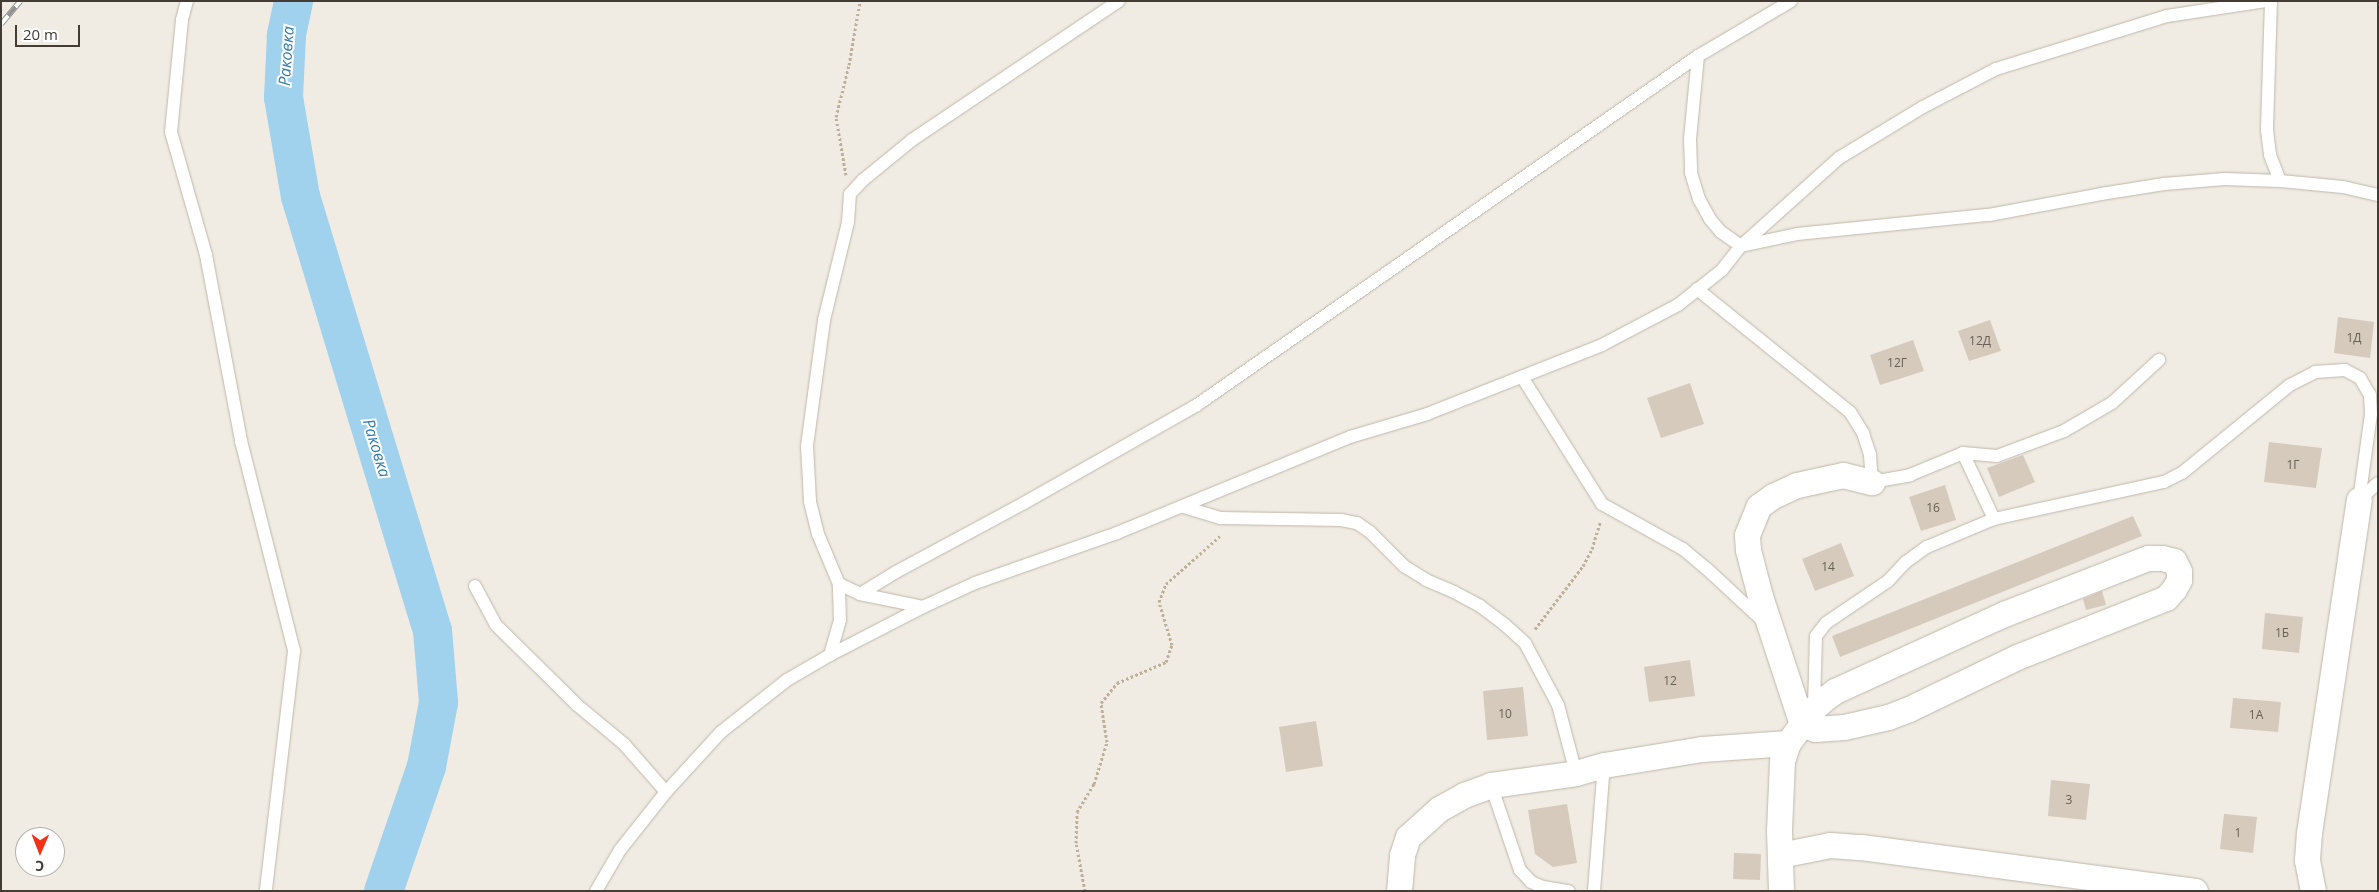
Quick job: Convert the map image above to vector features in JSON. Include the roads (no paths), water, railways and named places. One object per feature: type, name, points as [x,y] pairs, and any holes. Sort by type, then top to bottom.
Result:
[{"type":"street","points":[[1801,725],[1770,628],[1748,550],[1747,535],[1759,506],[1773,496],[1797,484],[1843,475],[1872,482]]},
{"type":"street","points":[[2313,891],[2307,860],[2309,833],[2360,500]]},
{"type":"street","points":[[1399,891],[1402,855],[1408,837],[1439,809],[1464,795],[1491,786],[1576,773],[1604,765],[1702,749],[1801,725],[1815,729],[1844,726],[1888,717],[1909,709],[2017,657],[2166,598],[2179,580],[2179,571],[2174,561],[2162,558],[2141,561],[2004,614],[1835,691],[1801,725],[1782,761],[1780,778],[1781,891]]},
{"type":"street","points":[[1780,855],[1830,845],[1861,847],[2195,891]]},
{"type":"lane","points":[[187,1],[182,20],[171,132],[206,255],[241,441],[294,651],[266,891]]},
{"type":"lane","points":[[830,655],[840,620],[839,584],[818,534],[810,501],[807,446],[818,379],[824,320],[848,222],[850,194],[863,180],[912,140],[1119,1]]},
{"type":"lane","points":[[860,594],[896,572],[1024,503],[1197,405],[1698,56],[1791,1]]},
{"type":"lane","points":[[596,891],[620,850],[666,792],[721,732],[787,680],[830,655],[923,607],[975,583],[1184,507],[1350,437],[1426,414],[1602,345],[1678,305],[1722,270],[1741,246],[1839,158],[1923,108],[1996,69],[2167,16],[2266,1]]},
{"type":"lane","points":[[2271,1],[2266,130],[2270,155],[2280,181]]},
{"type":"lane","points":[[1698,56],[1690,139],[1691,173],[1699,200],[1710,219],[1722,232],[1741,246],[1797,234],[1989,215],[2164,184],[2225,179],[2280,181],[2343,188],[2378,195]]},
{"type":"lane","points":[[1697,289],[1850,412],[1864,433],[1870,455],[1872,482],[1910,475],[1963,454],[1997,456],[2064,431],[2112,404],[2159,360]]},
{"type":"lane","points":[[1801,725],[1816,636],[1826,623],[1888,581],[1906,562],[1927,547],[1994,520],[2164,482],[2182,473],[2290,385],[2315,372],[2345,370],[2360,378],[2370,395],[2370,414],[2360,500]]},
{"type":"lane","points":[[1522,377],[1602,504],[1682,550],[1706,568],[1770,628]]},
{"type":"lane","points":[[1963,454],[1994,520]]},
{"type":"lane","points":[[2360,500],[2378,484]]},
{"type":"lane","points":[[1184,507],[1220,518],[1299,518],[1357,523],[1370,532],[1404,566],[1426,580],[1480,606],[1525,643],[1558,705],[1576,773]]},
{"type":"lane","points":[[839,584],[860,594],[923,607]]},
{"type":"lane","points":[[475,586],[496,625],[577,706],[624,744],[666,792]]},
{"type":"lane","points":[[1594,891],[1604,765]]},
{"type":"lane","points":[[1491,786],[1520,870],[1531,882],[1543,887],[1570,891]]},
{"type":"waterway","name":"Раковка","points":[[293,1],[286,35],[283,97],[300,196],[432,630],[438,702],[426,766],[383,891]]},
{"type":"railway","points":[[1,24],[20,1]]}]
